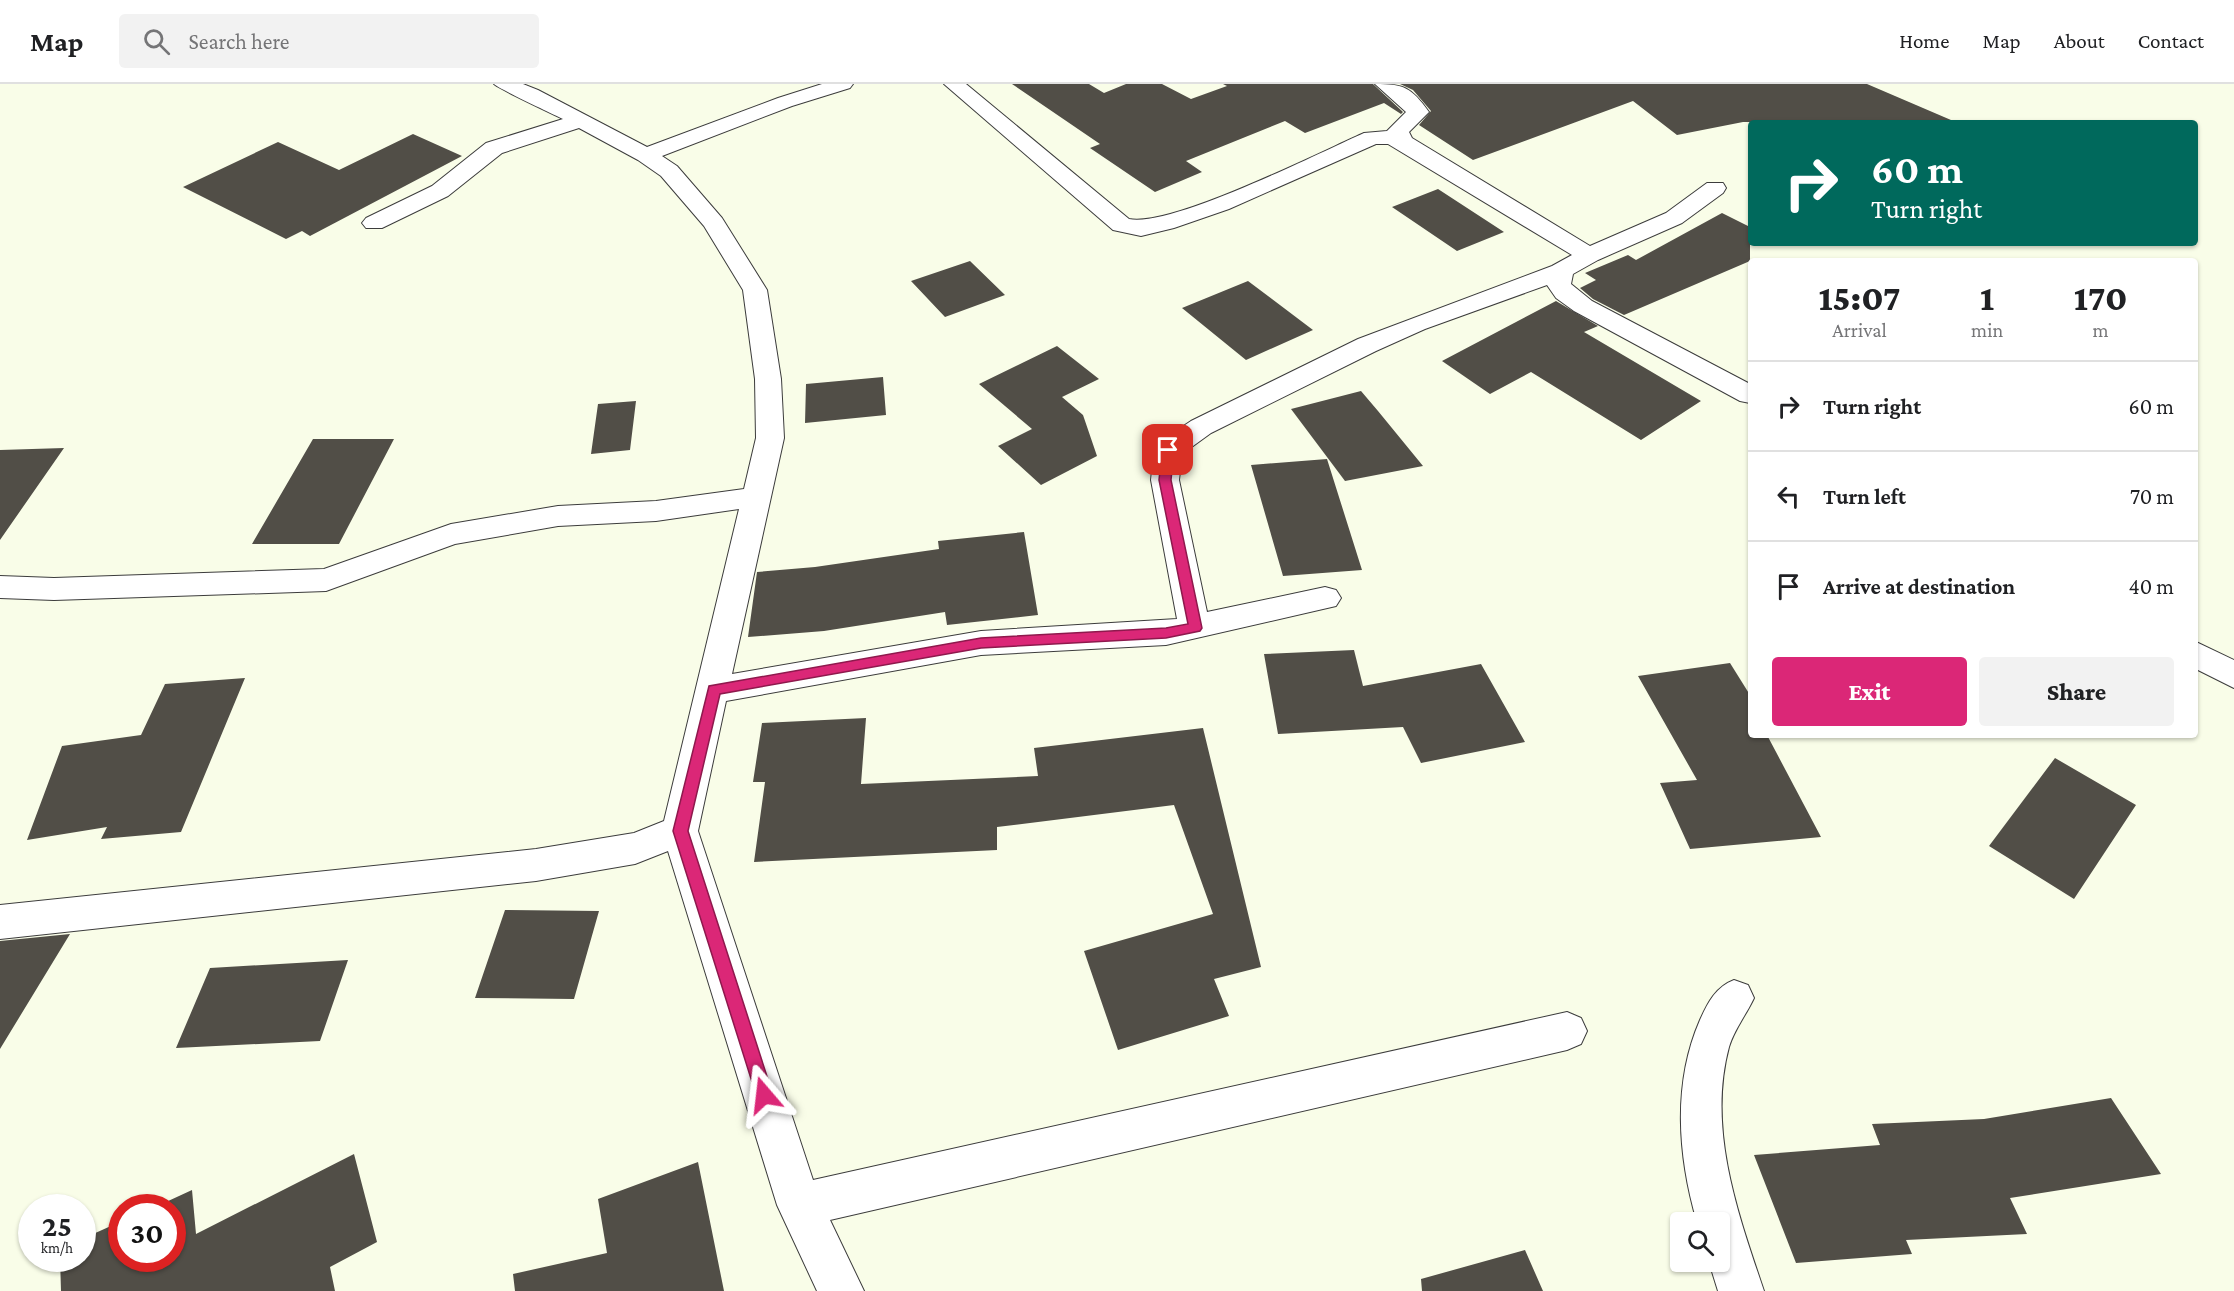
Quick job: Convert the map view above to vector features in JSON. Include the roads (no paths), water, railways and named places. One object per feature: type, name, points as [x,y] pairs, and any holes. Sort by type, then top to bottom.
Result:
[{"type":"street","points":[[504,84],[531,94],[646,155],[669,171],[714,223],[755,290],[768,379],[770,438],[680,831],[799,1205],[841,1291]]},
{"type":"street","points":[[646,155],[785,102],[843,84]]},
{"type":"street","points":[[954,84],[1121,225],[1141,229],[1221,204],[1372,138],[1391,137],[1403,142],[1589,255]]},
{"type":"street","points":[[1385,84],[1404,96],[1419,112],[1398,131],[1403,142]]},
{"type":"street","points":[[374,223],[440,191],[494,148],[580,121]]},
{"type":"street","points":[[1195,628],[1165,480],[1168,450],[1201,427],[1367,345],[1416,324],[1561,271],[1589,255],[1674,218],[1715,188]]},
{"type":"street","points":[[1561,271],[1559,284],[1565,293],[1583,306],[1748,394]]},
{"type":"street","points":[[0,587],[54,589],[326,580],[451,534],[558,516],[656,511],[757,497]]},
{"type":"street","points":[[714,690],[981,643],[1166,633],[1325,598]]},
{"type":"street","points":[[2198,655],[2234,675]]},
{"type":"street","points":[[0,922],[537,865],[635,848],[680,831]]},
{"type":"street","points":[[1715,1212],[1701,1129],[1705,1061],[1716,1026],[1734,998]]},
{"type":"street","points":[[799,1205],[1567,1031]]},
{"type":"street","points":[[1730,1257],[1741,1291]]}]
